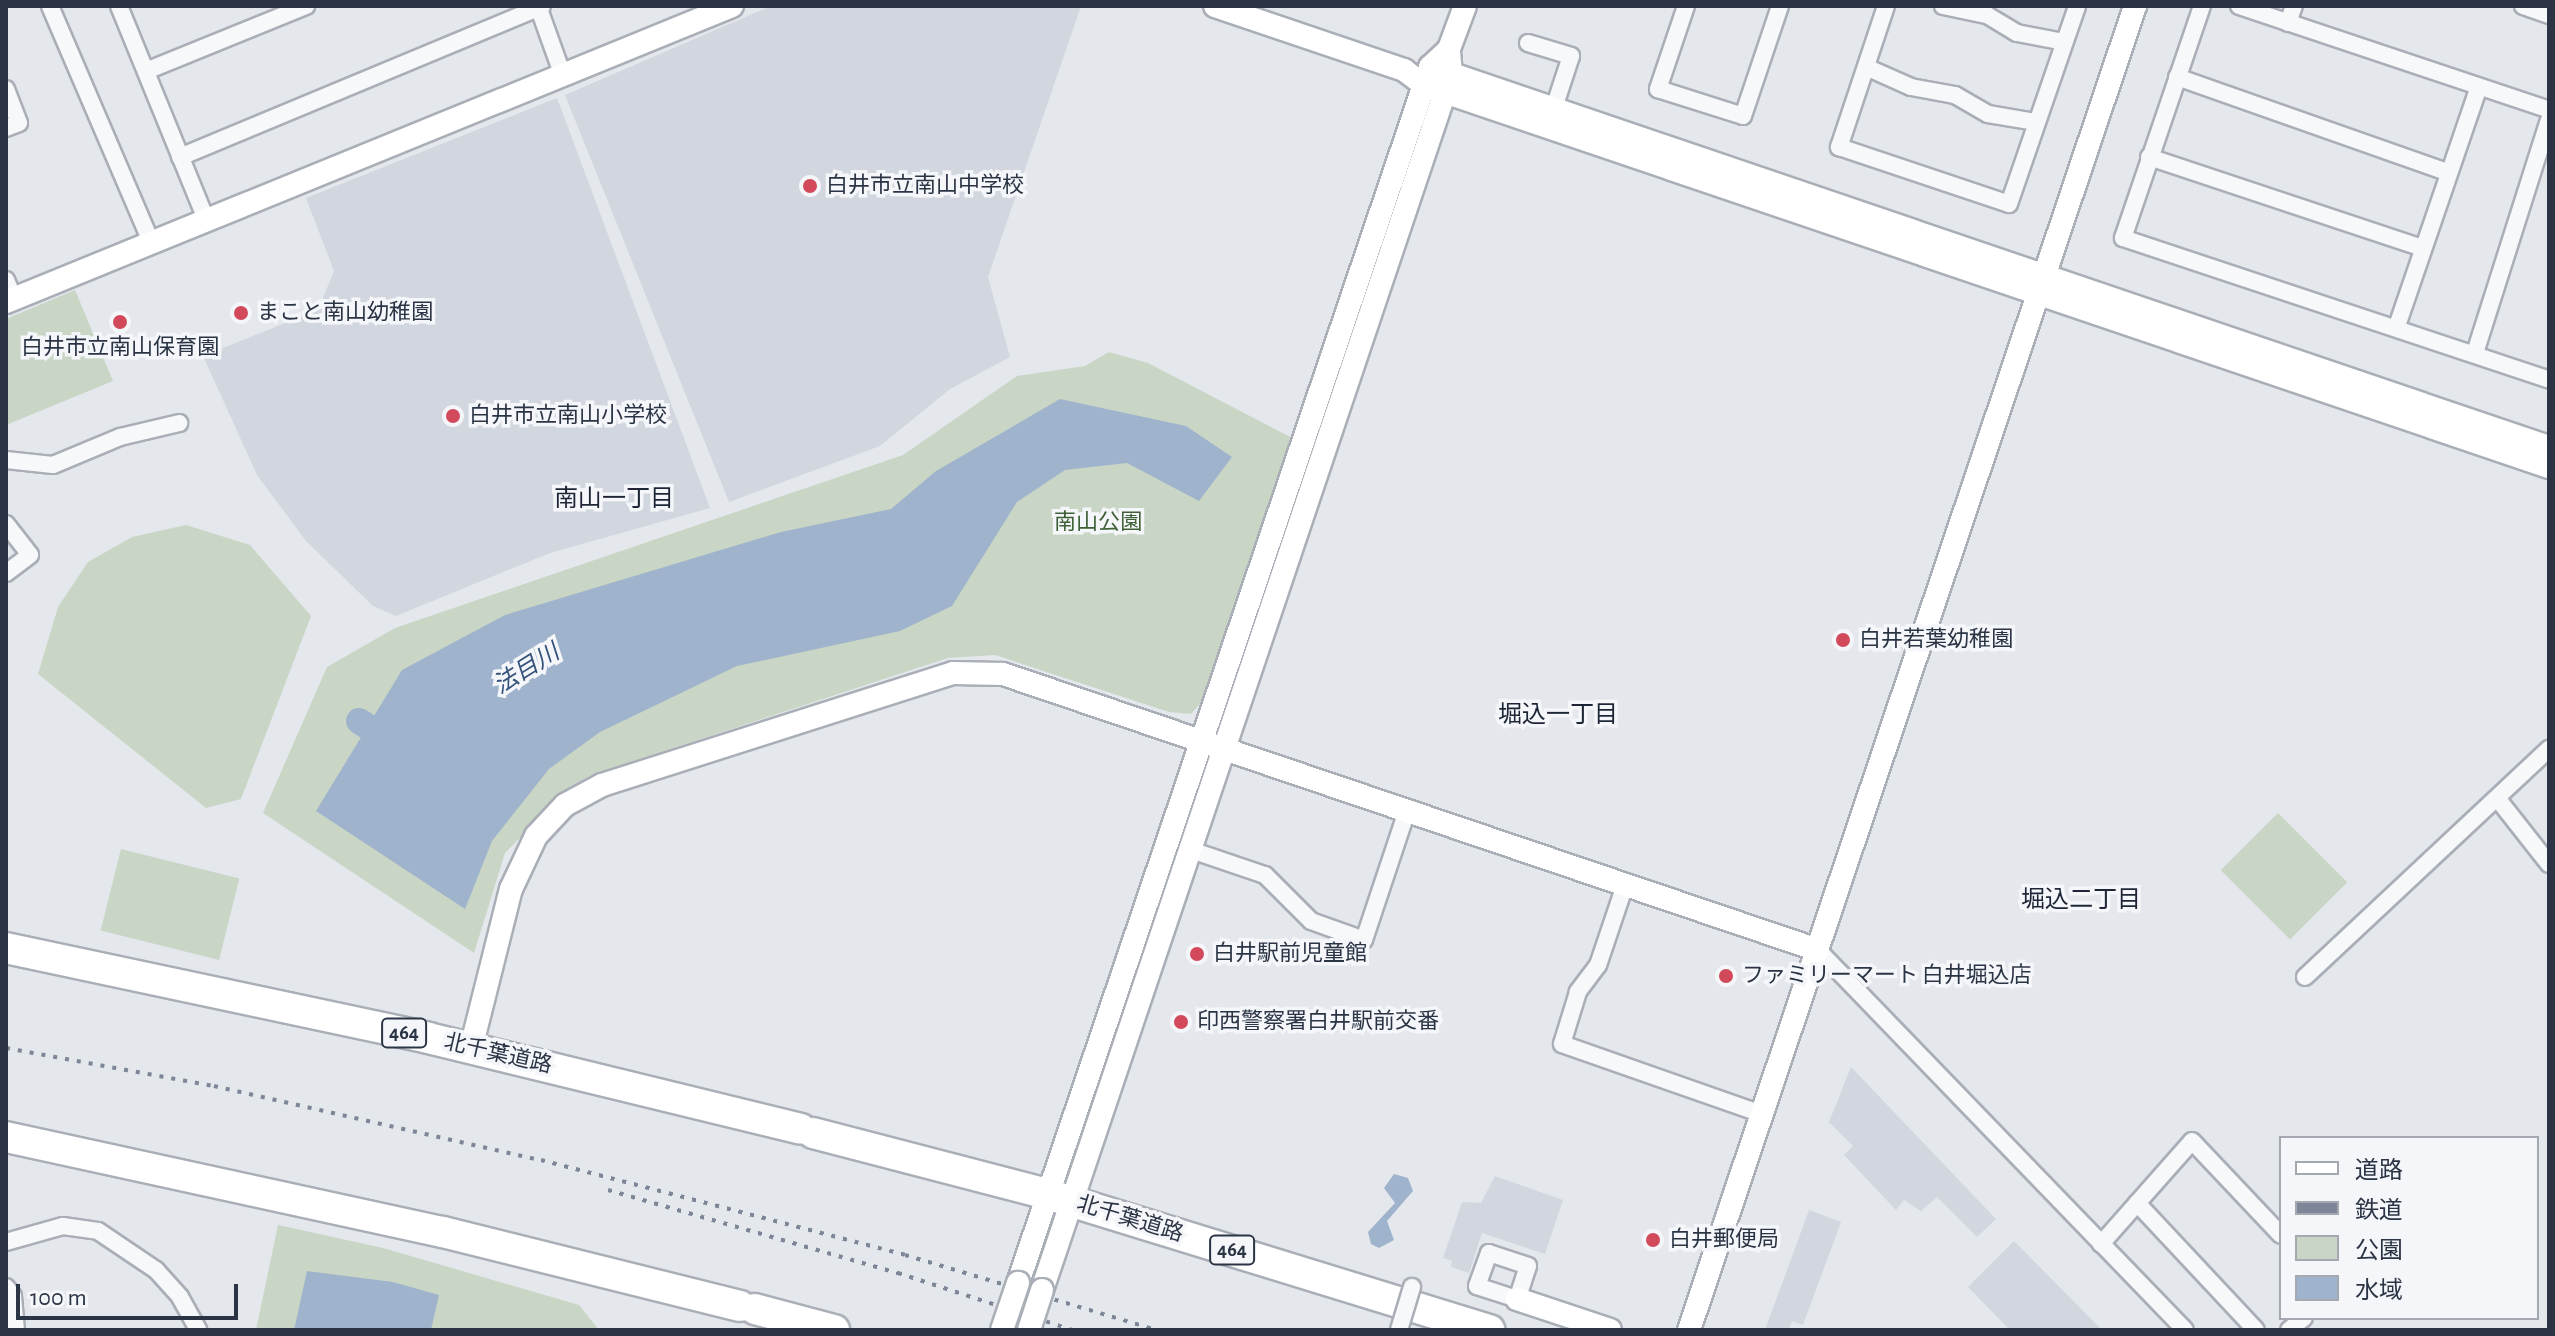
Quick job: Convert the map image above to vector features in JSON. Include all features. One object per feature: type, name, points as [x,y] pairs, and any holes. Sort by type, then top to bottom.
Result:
[{"type":"highway","name":"北千葉道路","points":[[6,948],[471,1048],[807,1131],[1490,1330]]},
{"type":"highway","points":[[6,1137],[443,1232],[834,1330]]},
{"type":"street","points":[[50,6],[152,244]]},
{"type":"street","points":[[119,6],[207,222]]},
{"type":"street","points":[[146,71],[306,6]]},
{"type":"street","points":[[9,294],[152,244],[732,6]]},
{"type":"street","points":[[1215,6],[1404,70],[1554,108],[2549,467]]},
{"type":"street","points":[[1029,1330],[1058,1203],[1211,744],[1465,6]]},
{"type":"street","points":[[1686,6],[1658,89],[1743,116],[1780,6]]},
{"type":"street","points":[[1886,6],[1839,147],[2009,204],[2077,6]]},
{"type":"street","points":[[1943,6],[1987,15],[2017,33],[2064,42]]},
{"type":"street","points":[[1689,1330],[2135,6]]},
{"type":"street","points":[[2202,6],[2123,238],[2397,326],[2549,379]]},
{"type":"street","points":[[2239,6],[2549,110]]},
{"type":"street","points":[[2288,23],[2294,6]]},
{"type":"street","points":[[2523,6],[2549,15]]},
{"type":"street","points":[[180,157],[539,7],[563,76]]},
{"type":"street","points":[[1528,43],[1571,56],[1554,108]]},
{"type":"street","points":[[1866,67],[1911,87],[1955,95],[1988,114],[2036,122]]},
{"type":"street","points":[[2177,77],[2449,173]]},
{"type":"street","points":[[1438,79],[2042,283],[2549,447]]},
{"type":"street","points":[[2397,326],[2479,87]]},
{"type":"street","points":[[6,89],[19,123],[6,128]]},
{"type":"street","points":[[2475,353],[2549,120]]},
{"type":"street","points":[[2149,157],[2423,248]]},
{"type":"street","points":[[6,460],[53,465],[120,437],[179,423]]},
{"type":"street","points":[[6,524],[30,555],[6,573]]},
{"type":"street","points":[[471,1048],[523,858],[565,805],[602,785],[953,673],[1003,674],[1818,950],[2185,1330]]},
{"type":"street","points":[[1002,1330],[1131,1034],[1188,849],[1211,744]]},
{"type":"street","points":[[2305,977],[2549,749]]},
{"type":"street","points":[[2497,798],[2549,864]]},
{"type":"street","points":[[1188,849],[1265,875],[1311,921],[1364,940],[1407,811]]},
{"type":"street","points":[[1625,885],[1598,965],[1578,992],[1562,1044],[1762,1114]]},
{"type":"street","points":[[2101,1244],[2192,1141],[2279,1233]]},
{"type":"street","points":[[2137,1203],[2256,1330]]},
{"type":"street","points":[[6,1242],[63,1226],[98,1231],[156,1270],[180,1297],[198,1330]]},
{"type":"street","points":[[6,1287],[13,1296],[16,1330]]},
{"type":"street","points":[[1399,1330],[1412,1287]]},
{"type":"street","points":[[1517,1299],[1610,1330]]},
{"type":"shaded area","name":"白井市立南山中学校","points":[[771,6],[1081,6],[988,277],[1010,357],[950,389],[880,446],[729,502],[565,95]]},
{"type":"shaded area","name":"白井市立南山小学校","points":[[557,98],[710,508],[550,553],[396,616],[373,606],[306,541],[257,475],[203,356],[318,310],[334,271],[306,198]]},
{"type":"shaded area","points":[[1851,1067],[1996,1219],[1977,1237],[1937,1197],[1921,1211],[1904,1200],[1896,1210],[1844,1155],[1853,1146],[1829,1122]]},
{"type":"shaded area","points":[[1495,1176],[1563,1200],[1545,1254],[1482,1233],[1469,1273],[1451,1267],[1452,1261],[1443,1258],[1462,1202],[1481,1203]]},
{"type":"shaded area","points":[[1809,1210],[1841,1222],[1803,1325],[1792,1321],[1789,1330],[1765,1330]]},
{"type":"shaded area","points":[[2014,1241],[2102,1330],[2010,1330],[1968,1287]]},
{"type":"green space","points":[[75,290],[113,381],[6,425],[6,319]]},
{"type":"green space","name":"南山公園","points":[[1109,352],[1148,363],[1294,439],[1204,699],[1191,714],[1169,712],[995,655],[948,658],[591,775],[568,788],[505,853],[474,953],[263,813],[327,667],[395,628],[903,455],[1017,376],[1085,366]]},
{"type":"green space","points":[[186,525],[250,545],[311,616],[241,799],[206,808],[38,674],[58,607],[88,562],[132,537]]},
{"type":"green space","points":[[2278,813],[2347,882],[2290,940],[2221,870]]},
{"type":"green space","points":[[121,849],[239,879],[219,960],[101,931]]},
{"type":"green space","points":[[278,1225],[383,1248],[579,1305],[599,1330],[256,1330]]},
{"type":"water","points":[[1060,399],[1186,426],[1232,457],[1199,501],[1127,463],[1065,470],[1017,502],[952,606],[900,631],[737,666],[600,732],[549,769],[492,841],[465,909],[316,811],[402,670],[505,615],[781,532],[891,509],[936,471]]},
{"type":"water","points":[[1394,1174],[1408,1178],[1413,1191],[1387,1221],[1394,1240],[1379,1248],[1371,1244],[1368,1232],[1395,1203],[1384,1188]]},
{"type":"water","points":[[307,1271],[393,1282],[439,1295],[431,1330],[294,1330]]},
{"type":"waterway","name":"法目川","points":[[359,721],[396,745]]},
{"type":"railway","points":[[6,1048],[214,1086],[541,1160],[905,1255],[1156,1330]]},
{"type":"railway","points":[[608,1190],[898,1273],[1072,1330]]},
{"type":"place","name":"白井市立南山中学校","points":[[810,186]]},
{"type":"place","name":"まこと南山幼稚園","points":[[241,313]]},
{"type":"place","name":"白井市立南山保育園","points":[[120,322]]},
{"type":"place","name":"白井市立南山小学校","points":[[453,416]]},
{"type":"place","name":"白井若葉幼稚園","points":[[1843,640]]},
{"type":"place","name":"白井駅前児童館","points":[[1197,954]]},
{"type":"place","name":"ファミリーマート 白井堀込店","points":[[1726,976]]},
{"type":"place","name":"印西警察署白井駅前交番","points":[[1181,1022]]},
{"type":"place","name":"白井郵便局","points":[[1653,1240]]},
{"type":"district","name":"南山一丁目","points":[[614,500]]},
{"type":"district","name":"堀込一丁目","points":[[1558,716]]},
{"type":"district","name":"堀込二丁目","points":[[2081,901]]}]
